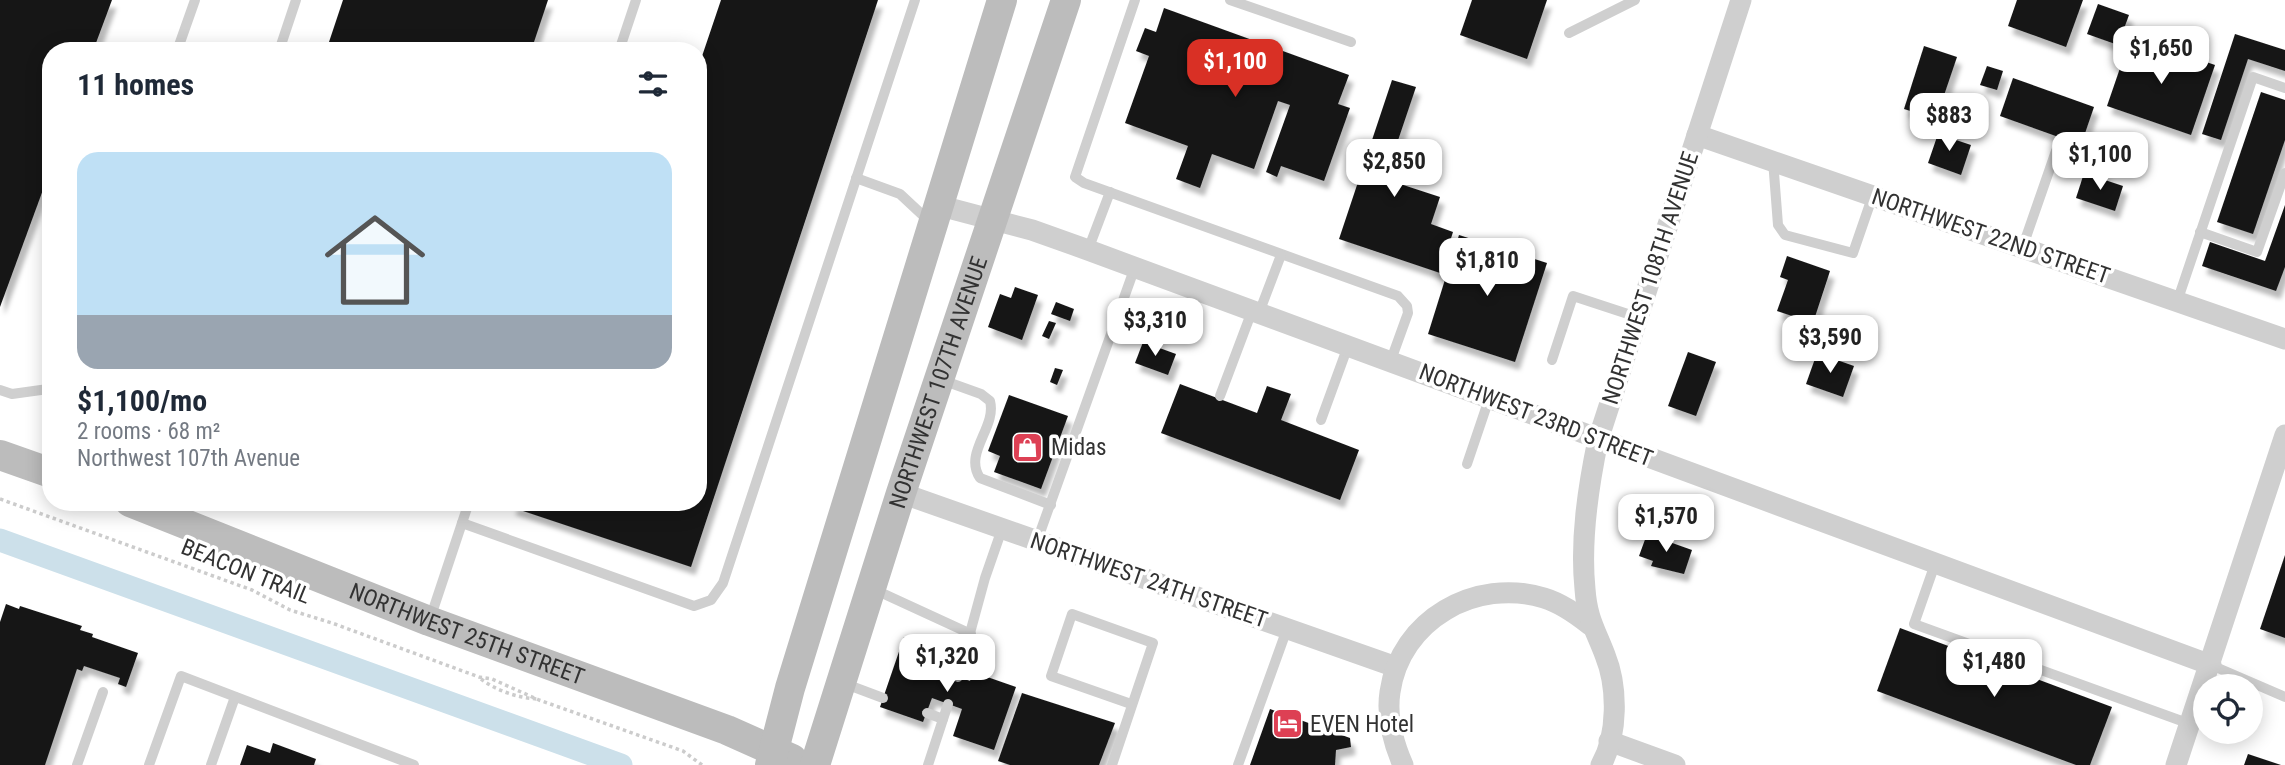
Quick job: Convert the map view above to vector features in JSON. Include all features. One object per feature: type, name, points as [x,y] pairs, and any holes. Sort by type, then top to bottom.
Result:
[{"type":"main road","points":[[772,758],[934,214],[1002,0]]},
{"type":"main road","name":"NORTHWEST 107TH AVENUE","points":[[816,765],[901,494],[1066,0]]},
{"type":"main road","points":[[0,455],[42,471]]},
{"type":"main road","name":"NORTHWEST 25TH STREET","points":[[153,511],[429,621],[727,730],[772,758],[805,765]]},
{"type":"street","name":"NORTHWEST 108TH AVENUE","points":[[1601,765],[1609,741],[1613,690],[1606,656],[1590,625],[1584,588],[1587,507],[1598,440],[1741,0]]},
{"type":"street","name":"NORTHWEST 22ND STREET","points":[[1697,135],[2285,339]]},
{"type":"street","name":"NORTHWEST 23RD STREET","points":[[934,214],[992,220],[1088,250],[1490,396],[1598,440],[2211,665]]},
{"type":"street","points":[[2176,765],[2285,435]]},
{"type":"street","name":"NORTHWEST 24TH STREET","points":[[901,494],[1396,667]]},
{"type":"street","points":[[1403,765],[1394,744],[1389,718],[1390,692],[1396,667],[1408,644],[1425,624],[1446,608],[1469,598],[1494,592],[1520,592],[1545,598],[1569,609],[1590,625]]},
{"type":"street","points":[[1609,741],[1675,765]]},
{"type":"lane","points":[[180,42],[195,0]]},
{"type":"lane","points":[[282,42],[296,0]]},
{"type":"lane","points":[[622,42],[636,0]]},
{"type":"lane","points":[[462,523],[694,606],[711,600],[723,583],[915,0]]},
{"type":"lane","points":[[1135,0],[1075,173],[1077,180],[1403,300],[1408,313],[1391,360]]},
{"type":"lane","points":[[1230,0],[1351,42]]},
{"type":"lane","points":[[1569,33],[1635,0]]},
{"type":"lane","points":[[2176,302],[2253,77],[2285,88]]},
{"type":"lane","points":[[2023,246],[2056,151]]},
{"type":"lane","points":[[1773,160],[1778,225],[1785,235],[1853,253],[1873,195]]},
{"type":"lane","points":[[2200,232],[2258,253],[2285,173]]},
{"type":"lane","points":[[856,178],[900,194],[934,214]]},
{"type":"lane","points":[[1088,250],[1110,192]]},
{"type":"lane","points":[[1220,396],[1281,255]]},
{"type":"lane","points":[[1037,541],[1135,267]]},
{"type":"lane","points":[[1552,360],[1573,296],[1637,317]]},
{"type":"lane","points":[[1321,420],[1348,345]]},
{"type":"lane","points":[[940,379],[981,394],[990,401],[990,414],[974,460],[974,470],[980,478],[1051,505]]},
{"type":"lane","points":[[0,390],[12,394],[42,389]]},
{"type":"lane","points":[[1467,464],[1490,396]]},
{"type":"lane","points":[[429,621],[465,511]]},
{"type":"lane","points":[[958,677],[1002,529]]},
{"type":"lane","points":[[1935,564],[1914,624],[2190,724]]},
{"type":"lane","points":[[871,588],[971,634]]},
{"type":"lane","points":[[1112,765],[1153,643],[1072,614],[1051,676],[1131,704]]},
{"type":"lane","points":[[1238,765],[1287,629]]},
{"type":"lane","points":[[2211,665],[2285,697]]},
{"type":"lane","points":[[149,765],[181,676],[414,765]]},
{"type":"lane","points":[[840,682],[884,698]]},
{"type":"lane","points":[[77,765],[103,692]]},
{"type":"lane","points":[[211,765],[236,697]]},
{"type":"lane","points":[[928,765],[948,704]]},
{"type":"lane","points":[[927,713],[943,719]]},
{"type":"path","name":"BEACON TRAIL","points":[[0,499],[252,590],[290,610],[479,677],[491,687],[524,698],[539,699],[683,751],[702,765]]},
{"type":"building","points":[[0,0],[112,0],[96,42],[42,42],[42,193],[0,307]]},
{"type":"building","points":[[343,0],[548,0],[534,42],[329,42]]},
{"type":"building","points":[[721,0],[878,0],[691,567],[523,511],[707,511],[707,42]]},
{"type":"building","points":[[1472,0],[1547,0],[1527,59],[1460,35]]},
{"type":"building","points":[[2017,0],[2083,0],[2066,47],[2008,26]]},
{"type":"building","points":[[2098,4],[2129,15],[2118,45],[2087,34]]},
{"type":"building","points":[[1164,8],[1349,75],[1338,104],[1350,108],[1324,181],[1281,166],[1277,177],[1266,172],[1290,105],[1278,101],[1254,169],[1212,154],[1200,188],[1176,179],[1188,146],[1125,123],[1149,56],[1136,51],[1145,28],[1156,32]]},
{"type":"building","points":[[2235,34],[2285,50],[2285,71],[2248,59],[2221,140],[2202,134]]},
{"type":"building","points":[[2131,36],[2215,65],[2191,135],[2107,106]]},
{"type":"building","points":[[1924,46],[1957,57],[1936,119],[1904,109]]},
{"type":"building","points":[[1987,66],[2003,71],[1997,90],[1980,85]]},
{"type":"building","points":[[2013,78],[2094,107],[2081,145],[2000,116]]},
{"type":"building","points":[[1392,80],[1416,87],[1385,179],[1440,197],[1431,224],[1453,232],[1440,273],[1339,239]]},
{"type":"building","points":[[2261,92],[2285,100],[2285,140],[2253,234],[2217,222]]},
{"type":"building","points":[[1940,128],[1955,133],[1953,139],[1971,145],[1961,175],[1928,163]]},
{"type":"building","points":[[2084,173],[2123,186],[2115,211],[2076,198]]},
{"type":"building","points":[[2285,205],[2285,267],[2276,291],[2202,266],[2210,242],[2265,261]]},
{"type":"building","points":[[1459,235],[1547,263],[1515,362],[1428,334]]},
{"type":"building","points":[[1787,256],[1830,271],[1813,323],[1777,311],[1788,280],[1780,277]]},
{"type":"building","points":[[1015,287],[1038,295],[1022,340],[988,327],[1000,294],[1011,298]]},
{"type":"building","points":[[1056,302],[1074,309],[1070,321],[1051,314]]},
{"type":"building","points":[[1049,321],[1056,323],[1049,339],[1042,336]]},
{"type":"building","points":[[1143,342],[1176,354],[1168,375],[1135,363]]},
{"type":"building","points":[[1688,352],[1716,362],[1696,416],[1668,406]]},
{"type":"building","points":[[1817,353],[1854,366],[1843,397],[1806,384]]},
{"type":"building","points":[[1055,368],[1063,370],[1057,385],[1050,382]]},
{"type":"building","points":[[1180,384],[1257,413],[1267,386],[1291,394],[1281,420],[1359,450],[1340,500],[1161,433]]},
{"type":"building","points":[[1009,395],[1068,416],[1041,489],[994,472],[1000,456],[988,451]]},
{"type":"building","points":[[1647,534],[1692,550],[1684,574],[1651,566],[1653,561],[1639,556]]},
{"type":"building","points":[[2285,555],[2285,638],[2260,629]]},
{"type":"building","points":[[6,604],[82,626],[80,630],[93,634],[92,637],[138,653],[126,687],[118,684],[120,678],[84,666],[82,671],[77,669],[45,765],[0,765],[0,622]]},
{"type":"building","points":[[1900,628],[2112,707],[2090,765],[2076,765],[1877,691]]},
{"type":"building","points":[[904,637],[946,651],[940,670],[970,681],[973,672],[1016,687],[994,750],[953,736],[962,709],[932,698],[923,722],[880,707]]},
{"type":"building","points":[[1022,693],[1115,723],[1099,765],[1010,765],[998,761]]},
{"type":"building","name":"EVEN Hotel","points":[[1270,709],[1350,738],[1351,747],[1336,750],[1335,765],[1250,765]]},
{"type":"building","points":[[273,743],[316,759],[314,765],[240,765],[247,745],[270,753]]},
{"type":"building","points":[[2248,754],[2281,765],[2244,765]]},
{"type":"waterway","points":[[0,540],[621,765]]},
{"type":"place","name":"Midas","points":[[1028,447]]},
{"type":"place","name":"EVEN Hotel","points":[[1287,724]]}]
